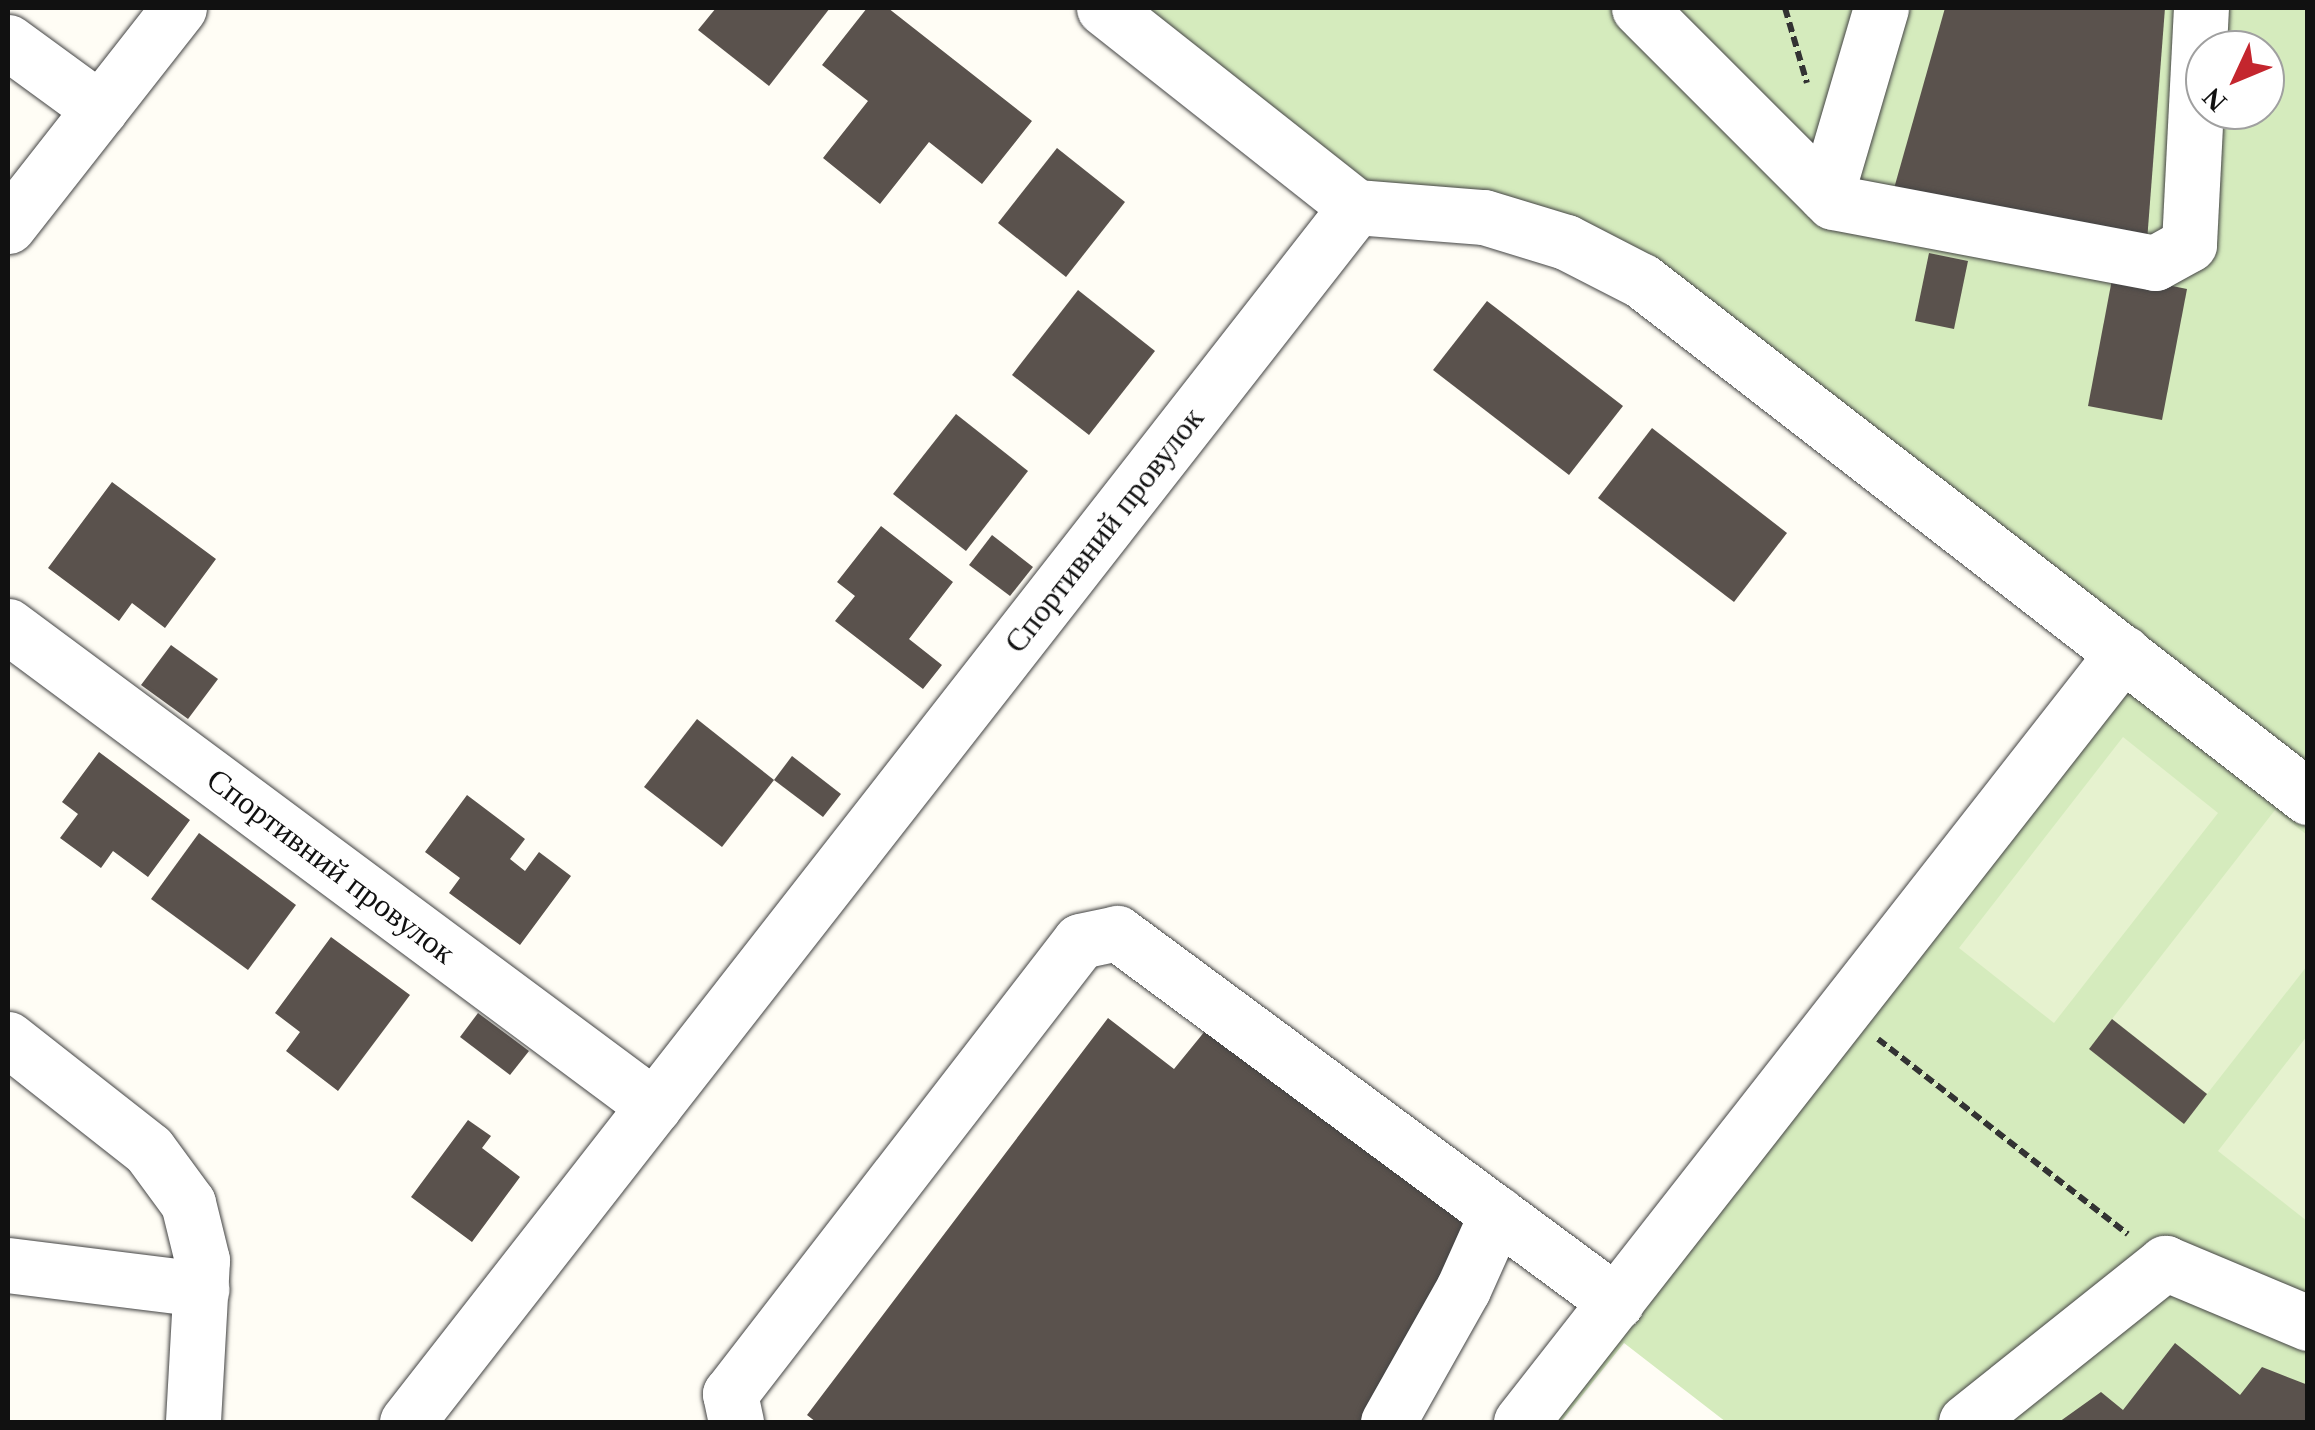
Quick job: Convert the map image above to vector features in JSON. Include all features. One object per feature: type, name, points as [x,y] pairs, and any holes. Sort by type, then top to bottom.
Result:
[{"type":"street","points":[[8,226],[179,8]]},
{"type":"street","points":[[1104,8],[1356,207],[1441,210],[1498,221],[1566,242],[1642,280],[2308,796]]},
{"type":"street","points":[[1639,8],[1833,202],[2155,263],[2189,244],[2200,8]]},
{"type":"street","points":[[1826,194],[1882,8]]},
{"type":"street","points":[[8,42],[100,109]]},
{"type":"street","name":"Спортивний провулок","points":[[407,1422],[1356,207]]},
{"type":"street","name":"Спортивний провулок","points":[[8,626],[654,1106]]},
{"type":"street","points":[[1521,1422],[2123,653]]},
{"type":"street","points":[[736,1422],[730,1394],[1080,941],[1117,932],[1616,1302]]},
{"type":"street","points":[[8,1039],[164,1166],[198,1231],[202,1289],[193,1422]]},
{"type":"street","points":[[1388,1422],[1447,1320],[1497,1213]]},
{"type":"street","points":[[1966,1422],[2165,1263],[2308,1323]]},
{"type":"street","points":[[8,1265],[202,1289]]},
{"type":"path","points":[[1843,1011],[2165,1263]]},
{"type":"green space","points":[[1103,8],[2307,8],[2307,1422],[1726,1422],[1624,1343],[1561,1422],[1499,1422],[2118,628],[1654,267],[1370,187]]},
{"type":"green space","points":[[2123,737],[2218,813],[2054,1023],[1959,948]]},
{"type":"green space","points":[[2275,810],[2307,835],[2307,966],[2207,1094],[2112,1019]]},
{"type":"green space","points":[[2307,1036],[2307,1221],[2218,1151]]},
{"type":"building","points":[[716,8],[830,8],[769,86],[698,30]]},
{"type":"building","points":[[867,8],[888,8],[1032,121],[982,184],[929,142],[880,204],[823,158],[868,101],[822,65]]},
{"type":"building","points":[[1945,8],[2165,8],[2147,241],[1893,192]]},
{"type":"building","points":[[1057,148],[1125,202],[1066,277],[998,223]]},
{"type":"building","points":[[1929,253],[1968,261],[1954,329],[1915,321]]},
{"type":"building","points":[[2113,274],[2187,289],[2162,420],[2088,406]]},
{"type":"building","points":[[1078,290],[1155,351],[1089,435],[1012,375]]},
{"type":"building","points":[[1487,301],[1623,406],[1569,475],[1433,370]]},
{"type":"building","points":[[956,414],[1028,471],[966,551],[893,494]]},
{"type":"building","points":[[1652,428],[1787,533],[1734,602],[1598,498]]},
{"type":"building","points":[[112,482],[216,559],[165,628],[132,603],[119,621],[48,568]]},
{"type":"building","points":[[881,526],[953,582],[909,639],[942,665],[923,689],[835,621],[855,596],[837,582]]},
{"type":"building","points":[[992,535],[1033,567],[1010,596],[969,565]]},
{"type":"building","points":[[171,645],[218,679],[188,719],[141,685]]},
{"type":"building","points":[[697,719],[774,780],[722,847],[644,787]]},
{"type":"building","points":[[99,752],[190,820],[148,877],[113,851],[101,868],[60,838],[78,814],[62,802]]},
{"type":"building","points":[[792,756],[841,794],[823,817],[774,780]]},
{"type":"building","points":[[467,795],[525,839],[510,859],[525,871],[539,852],[571,876],[520,945],[449,893],[460,878],[425,852]]},
{"type":"building","points":[[199,833],[296,905],[248,970],[151,899]]},
{"type":"building","points":[[331,937],[410,995],[338,1091],[286,1051],[300,1032],[275,1013]]},
{"type":"building","points":[[478,1013],[529,1051],[510,1075],[460,1037]]},
{"type":"building","points":[[1108,1018],[1174,1069],[1205,1031],[1470,1228],[1367,1422],[816,1422],[807,1415]]},
{"type":"building","points":[[2112,1019],[2207,1094],[2184,1124],[2089,1049]]},
{"type":"building","points":[[468,1120],[491,1136],[482,1148],[520,1177],[472,1242],[411,1197]]},
{"type":"building","points":[[2175,1343],[2240,1395],[2262,1367],[2308,1385],[2308,1422],[2059,1422],[2101,1392],[2123,1410]]}]
